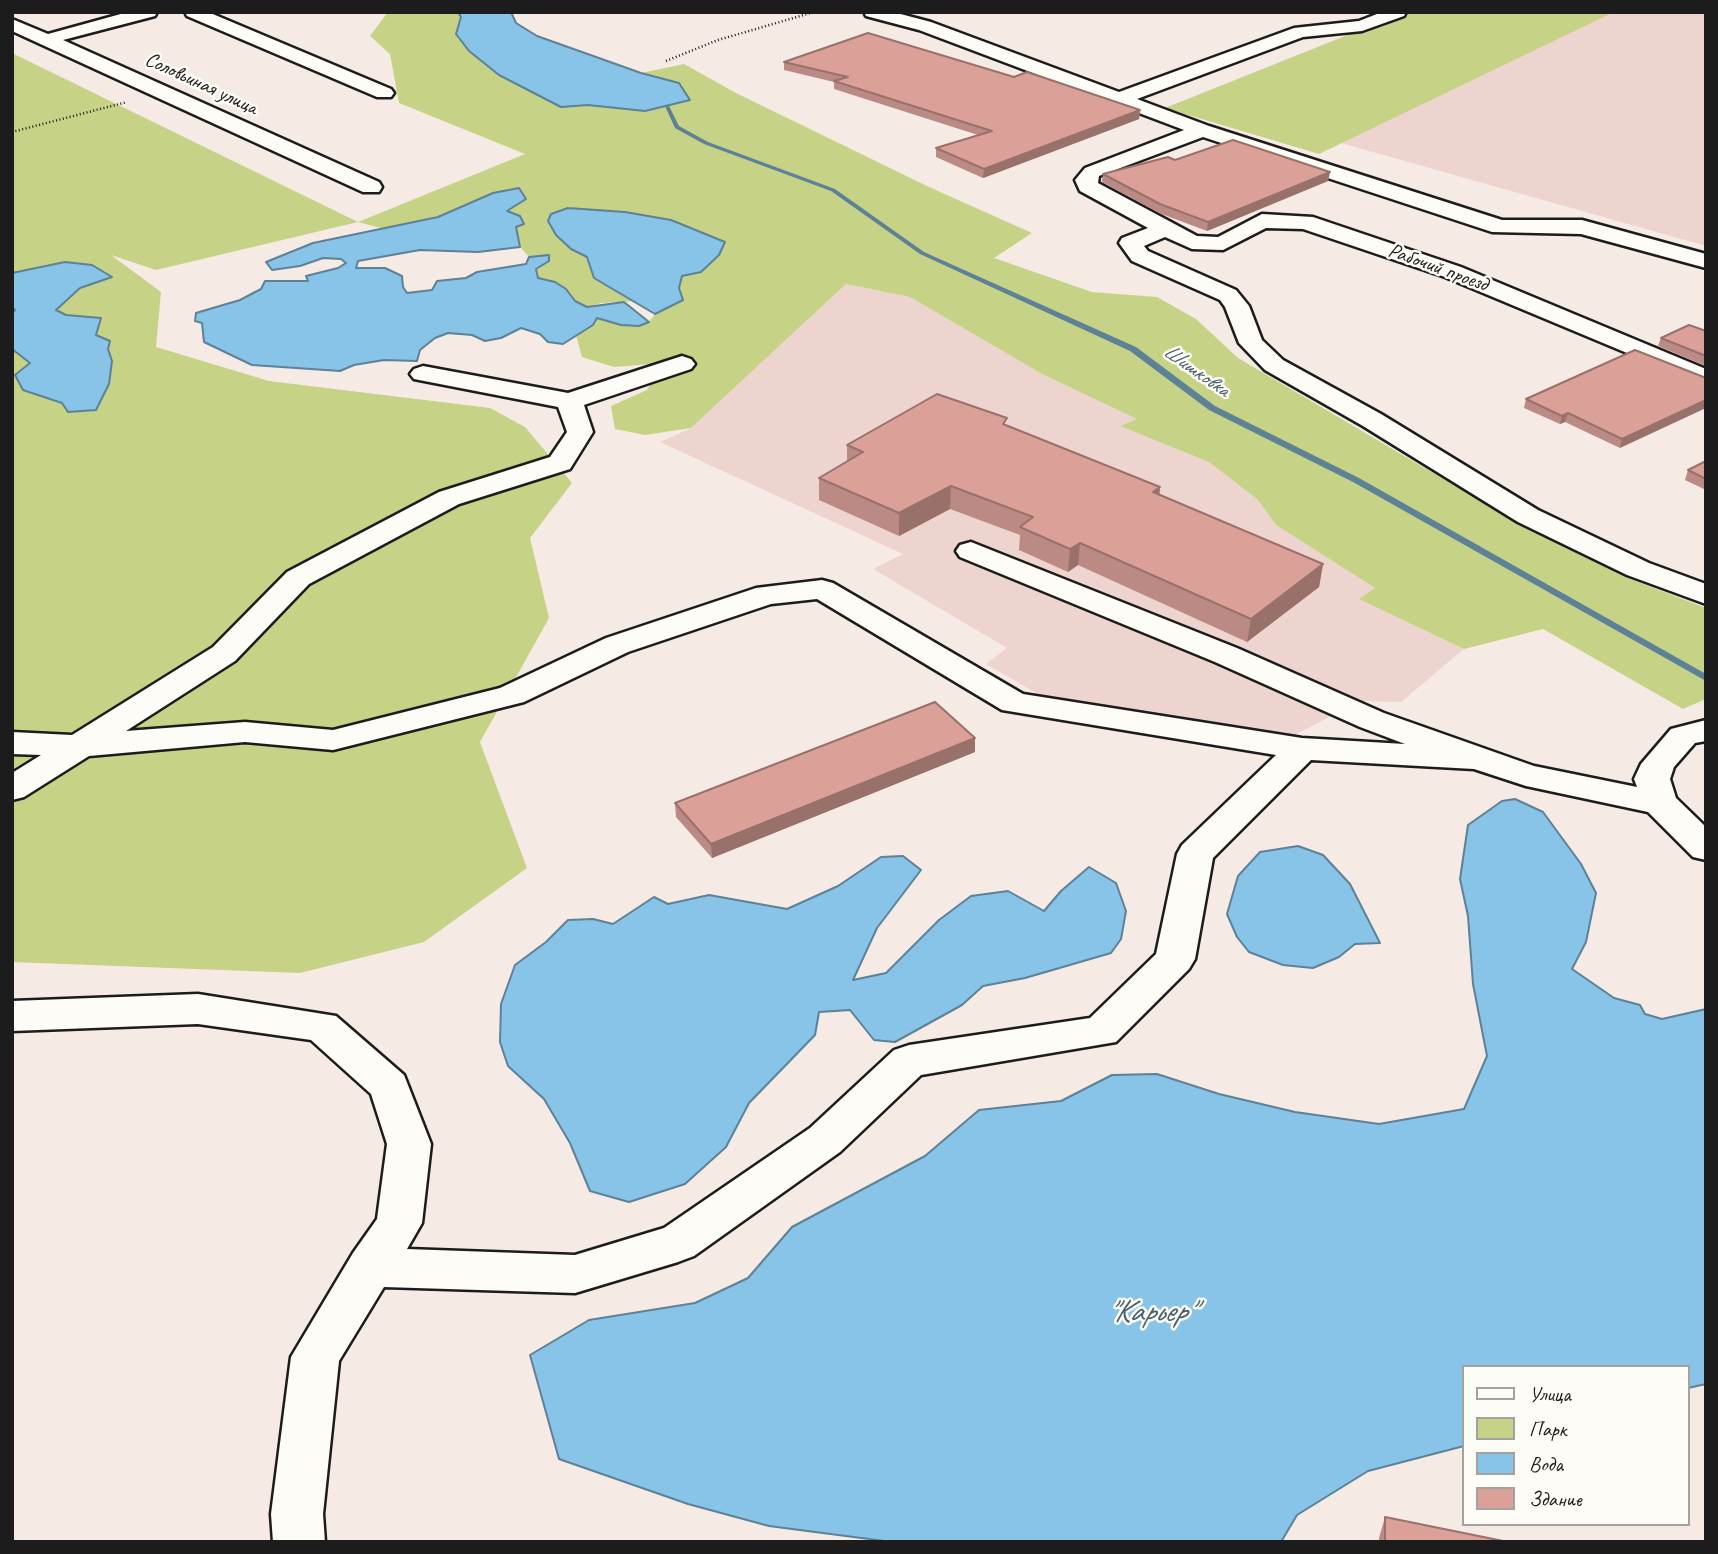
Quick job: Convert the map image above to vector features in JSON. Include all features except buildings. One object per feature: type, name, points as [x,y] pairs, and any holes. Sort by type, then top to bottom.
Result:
[{"type":"street","points":[[48,38],[149,12]]},
{"type":"street","points":[[193,12],[384,93]]},
{"type":"street","points":[[872,12],[911,16],[925,26],[1202,130],[1500,227],[1582,228],[1706,261]]},
{"type":"street","points":[[1118,99],[1300,32],[1362,26],[1398,12]]},
{"type":"street","name":"Соловьиная улица","points":[[12,24],[48,38],[371,187]]},
{"type":"street","name":"Рабочий проезд","points":[[1202,130],[1092,172],[1086,180],[1088,186],[1192,242],[1223,243],[1262,221],[1305,222],[1453,272],[1706,378]]},
{"type":"street","points":[[1166,229],[1130,243],[1132,249],[1140,256],[1228,295],[1237,306],[1251,342],[1274,365],[1372,419],[1528,516],[1637,569],[1706,595]]},
{"type":"street","points":[[423,374],[569,401],[682,364]]},
{"type":"street","points":[[12,789],[224,654],[298,578],[449,498],[561,463],[580,432],[569,401]]},
{"type":"street","points":[[971,551],[1226,655],[1372,720],[1526,775],[1660,803]]},
{"type":"street","points":[[12,743],[76,747],[245,732],[333,740],[512,695],[617,645],[767,595],[822,589],[1014,703],[1302,749],[1478,758]]},
{"type":"street","points":[[1706,730],[1682,736],[1658,764],[1653,779],[1660,803],[1706,848]]},
{"type":"street","points":[[369,1266],[575,1274],[678,1243],[825,1140],[909,1061],[1102,1031],[1175,959],[1195,854],[1302,749]]},
{"type":"street","points":[[12,1016],[198,1009],[322,1027],[389,1086],[409,1144],[399,1223],[369,1266],[315,1357],[297,1514],[299,1542]]},
{"type":"path","points":[[666,61],[718,40],[814,12]]},
{"type":"path","points":[[12,132],[166,93]]},
{"type":"shaded area","points":[[1604,12],[1706,12],[1706,246],[1334,141]]},
{"type":"shaded area","points":[[846,284],[910,297],[1042,374],[1138,419],[1121,426],[1209,462],[1258,500],[1276,525],[1375,588],[1360,599],[1464,649],[1401,702],[1360,701],[1293,736],[1162,727],[1045,698],[986,664],[1007,648],[873,569],[903,554],[660,442],[691,428]]},
{"type":"green space","points":[[388,12],[458,12],[561,107],[588,105],[645,111],[679,83],[641,73],[684,64],[736,93],[929,187],[1032,233],[994,258],[1092,292],[1157,297],[1196,319],[1238,358],[1518,523],[1633,580],[1706,608],[1706,699],[1683,709],[1543,629],[1464,649],[1359,599],[1375,588],[1276,525],[1258,500],[1209,462],[1120,426],[1137,419],[1042,374],[910,297],[846,284],[691,428],[645,435],[615,429],[611,406],[647,390],[663,363],[614,367],[582,357],[576,335],[593,325],[597,318],[621,325],[639,326],[649,322],[655,314],[682,301],[679,288],[682,276],[725,242],[699,232],[571,249],[587,257],[594,278],[637,301],[601,303],[587,307],[575,301],[566,289],[555,282],[537,278],[536,269],[548,261],[549,255],[529,257],[520,247],[516,227],[524,224],[506,211],[525,199],[518,189],[493,193],[438,217],[385,229],[358,222],[525,154],[399,103],[390,54],[370,36]]},
{"type":"green space","points":[[1405,12],[1614,12],[1319,154],[1165,108]]},
{"type":"green space","points":[[12,53],[358,222],[156,270],[111,255],[161,292],[156,347],[269,381],[490,408],[525,427],[572,483],[530,538],[549,618],[480,742],[527,868],[424,942],[300,973],[12,962]]},
{"type":"water","points":[[458,12],[511,12],[516,23],[537,36],[641,73],[679,83],[690,100],[645,111],[588,105],[561,107],[499,75],[469,51],[456,34],[461,17]]},
{"type":"water","points":[[519,188],[526,199],[507,211],[520,216],[524,224],[516,227],[520,247],[478,252],[420,250],[358,261],[356,268],[385,268],[402,276],[403,287],[407,293],[432,290],[437,281],[466,278],[477,272],[526,264],[529,257],[549,255],[549,261],[536,269],[538,278],[555,282],[566,289],[575,301],[587,307],[624,302],[649,322],[639,326],[621,325],[597,318],[593,325],[563,344],[548,342],[540,334],[521,328],[501,338],[485,341],[472,335],[448,333],[435,338],[420,350],[417,361],[384,360],[354,365],[340,371],[252,365],[204,342],[202,323],[195,321],[196,313],[240,300],[261,289],[265,281],[308,281],[306,276],[338,268],[346,263],[341,259],[323,258],[300,266],[272,270],[266,262],[313,243],[438,217],[493,193]]},
{"type":"water","points":[[568,208],[625,212],[671,220],[725,242],[719,255],[701,272],[682,276],[679,288],[683,300],[655,314],[594,278],[587,257],[571,249],[556,235],[548,221],[551,214]]},
{"type":"water","points":[[65,262],[92,265],[112,277],[80,288],[56,310],[66,315],[101,318],[96,335],[110,341],[108,349],[112,361],[109,384],[96,410],[68,412],[62,403],[23,390],[15,375],[30,363],[12,349],[12,314],[15,310],[12,307],[12,273]]},
{"type":"water","name":"\"Карьер\"","points":[[1515,799],[1543,812],[1581,864],[1596,893],[1586,942],[1572,969],[1614,998],[1640,1005],[1645,1014],[1662,1019],[1706,1009],[1706,1384],[1690,1388],[1690,1365],[1462,1365],[1462,1447],[1368,1471],[1297,1515],[1281,1542],[892,1542],[769,1526],[688,1504],[559,1459],[530,1355],[589,1320],[695,1303],[748,1278],[792,1227],[925,1156],[979,1110],[1061,1101],[1112,1075],[1157,1074],[1219,1094],[1295,1112],[1379,1124],[1464,1109],[1487,1056],[1473,984],[1468,916],[1460,879],[1468,825],[1502,801]]},
{"type":"water","points":[[1298,846],[1323,855],[1350,884],[1380,943],[1355,944],[1339,957],[1313,968],[1283,965],[1249,952],[1237,937],[1227,914],[1238,876],[1260,852]]},
{"type":"water","points":[[903,856],[921,870],[877,928],[853,980],[886,973],[939,920],[971,896],[1008,891],[1044,911],[1061,891],[1089,867],[1116,883],[1126,911],[1121,939],[1111,953],[1025,978],[983,986],[962,1005],[895,1042],[874,1040],[850,1010],[819,1012],[815,1035],[749,1103],[726,1147],[685,1184],[629,1202],[590,1191],[570,1143],[544,1099],[508,1066],[500,1042],[501,1004],[515,965],[546,942],[568,920],[593,919],[613,924],[654,897],[668,904],[709,895],[787,909],[838,886],[881,857]]},
{"type":"waterway","name":"Шишковка","points":[[667,107],[677,127],[706,143],[833,190],[922,253],[1133,349],[1212,408],[1356,480],[1706,678]]}]
